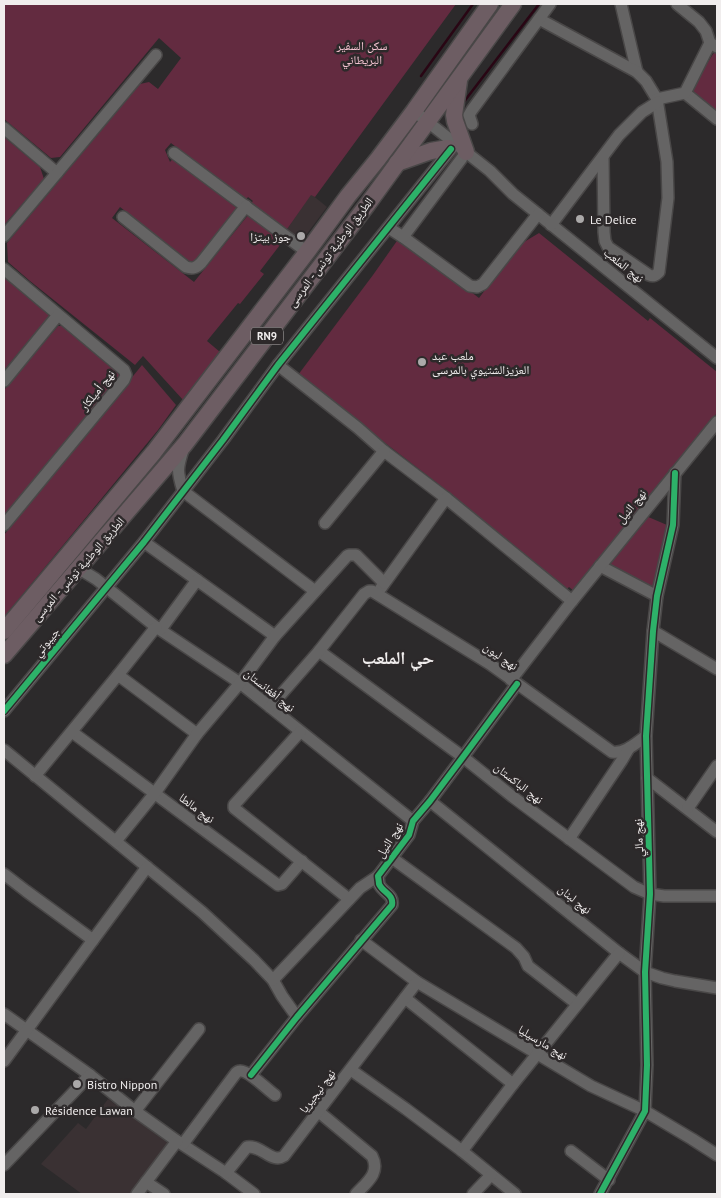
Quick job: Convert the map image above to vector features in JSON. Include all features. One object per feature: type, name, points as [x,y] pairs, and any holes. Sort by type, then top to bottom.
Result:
[{"type":"highway","name":"الطريق الوطنية تونس - المرسى","points":[[4,631],[154,452],[412,114],[490,4]]},
{"type":"highway","name":"الطريق الوطنية تونس - المرسى","points":[[4,655],[185,444],[367,205],[513,4]]},
{"type":"highway","points":[[397,163],[431,150],[457,152],[454,114],[460,78]]},
{"type":"street","points":[[472,124],[469,115],[472,110],[550,4]]},
{"type":"street","points":[[622,4],[637,72]]},
{"type":"street","points":[[551,224],[619,135],[642,112],[658,101],[685,93],[714,45],[699,22],[677,4]]},
{"type":"street","points":[[539,19],[637,72],[646,81],[658,101],[667,162],[668,198],[660,272],[656,275],[649,275],[608,247],[605,241],[603,157]]},
{"type":"street","points":[[4,236],[156,56]]},
{"type":"street","points":[[685,93],[717,119]]},
{"type":"street","name":"نهج الملعب","points":[[412,114],[457,152],[490,171],[513,194],[717,358]]},
{"type":"street","name":"نهج الملعب","points":[[425,125],[457,152]]},
{"type":"street","points":[[4,128],[57,173]]},
{"type":"street","points":[[403,237],[457,152]]},
{"type":"street","name":"جيبوتي","points":[[4,711],[144,542],[224,440],[278,366],[389,228],[457,152]]},
{"type":"street","points":[[174,153],[307,252]]},
{"type":"street","points":[[123,217],[186,267],[192,269],[202,263],[246,206]]},
{"type":"street","points":[[389,228],[470,286],[477,287],[483,284],[538,214]]},
{"type":"street","name":"نهج أميلكار","points":[[4,269],[124,370],[126,375],[4,525]]},
{"type":"street","points":[[4,380],[58,315]]},
{"type":"street","points":[[278,366],[446,498],[572,601]]},
{"type":"street","name":"نهج النيل","points":[[251,1075],[361,940],[392,905],[392,897],[383,890],[378,876],[409,835],[413,821],[463,758],[572,601],[717,422]]},
{"type":"street","points":[[185,444],[178,466],[178,474],[183,491],[315,592]]},
{"type":"street","points":[[325,524],[384,451]]},
{"type":"street","name":"نهج مالي","points":[[600,1194],[645,1111],[647,1065],[645,972],[650,894],[646,736],[653,631],[657,596],[673,525],[675,472]]},
{"type":"street","points":[[270,707],[319,651],[364,594],[373,592],[384,583],[446,498]]},
{"type":"street","points":[[144,542],[275,636]]},
{"type":"street","points":[[116,841],[197,734],[240,683],[275,636],[347,556],[356,555],[384,583]]},
{"type":"street","points":[[600,566],[657,596]]},
{"type":"street","name":"نهج أفغانستان","points":[[78,568],[159,628],[240,683],[413,821]]},
{"type":"street","points":[[35,776],[197,580]]},
{"type":"street","name":"نهج ليون","points":[[373,592],[490,664],[612,752],[620,752],[629,748]]},
{"type":"street","points":[[653,631],[717,669]]},
{"type":"street","name":"نهج الباكستان","points":[[319,651],[634,887],[650,894],[664,896],[717,896]]},
{"type":"street","points":[[118,675],[197,734]]},
{"type":"street","name":"نهج مالطا","points":[[72,732],[278,885],[282,884],[302,861]]},
{"type":"street","points":[[300,732],[233,806],[234,810],[350,899]]},
{"type":"street","points":[[569,839],[629,748],[646,736]]},
{"type":"street","points":[[4,750],[202,912],[273,980],[282,996],[298,1017]]},
{"type":"street","points":[[688,808],[717,766]]},
{"type":"street","points":[[647,778],[717,832]]},
{"type":"street","name":"نهج لبنان","points":[[430,801],[645,972],[675,982],[717,988]]},
{"type":"street","points":[[392,858],[516,948],[524,957],[528,966],[577,1004]]},
{"type":"street","points":[[4,1061],[147,867]]},
{"type":"street","points":[[4,874],[92,940]]},
{"type":"street","points":[[273,980],[360,888],[378,876]]},
{"type":"street","name":"نهج مارسيليا","points":[[361,940],[417,982],[537,1055],[591,1086],[645,1111],[717,1156]]},
{"type":"street","points":[[462,1151],[512,1084],[619,952]]},
{"type":"street","name":"نهج نيجيريا","points":[[226,1173],[247,1147],[254,1147],[277,1159],[282,1158],[417,982]]},
{"type":"street","points":[[405,998],[512,1084]]},
{"type":"street","points":[[4,1014],[90,1075],[135,1111],[254,1194]]},
{"type":"street","points":[[135,1111],[199,1029]]},
{"type":"street","points":[[351,1070],[462,1151],[515,1194]]},
{"type":"street","points":[[137,1194],[236,1073],[243,1071],[251,1075],[275,1095]]},
{"type":"street","points":[[4,1165],[90,1075]]},
{"type":"street","points":[[319,1112],[372,1156],[375,1162],[372,1176],[356,1194]]},
{"type":"street","points":[[571,1152],[608,1180]]},
{"type":"street","points":[[473,1194],[490,1175]]},
{"type":"street","points":[[146,1182],[164,1194]]},
{"type":"shaded area","points":[[311,194],[327,207],[300,243],[285,232]]},
{"type":"shaded area","points":[[108,1099],[169,1144],[131,1194],[82,1194],[41,1164],[78,1123],[86,1129]]},
{"type":"green space","name":"سكن السفير البريطاني","points":[[4,4],[456,4],[315,197],[311,195],[285,232],[250,204],[253,201],[248,197],[245,201],[171,143],[165,150],[170,162],[174,157],[238,208],[193,264],[120,207],[112,218],[194,282],[249,214],[283,241],[260,271],[264,274],[207,341],[220,352],[184,401],[143,356],[135,365],[8,262],[7,243],[140,84],[149,82],[158,89],[181,58],[159,38],[60,157],[51,158],[4,119]]},
{"type":"green space","points":[[715,51],[717,52],[717,114],[689,92]]},
{"type":"green space","points":[[4,137],[40,167],[44,179],[4,225]]},
{"type":"green space","points":[[539,233],[648,321],[650,318],[717,372],[717,413],[574,591],[569,587],[566,590],[475,517],[437,483],[298,375],[399,238],[479,298],[519,245]]},
{"type":"green space","points":[[4,277],[51,314],[4,370]]},
{"type":"green space","points":[[58,326],[65,326],[123,374],[4,516],[4,390]]},
{"type":"green space","points":[[142,365],[176,405],[158,430],[4,617],[4,535]]},
{"type":"green space","points":[[646,516],[667,525],[653,590],[606,565]]},
{"type":"waterway","points":[[421,76],[473,4]]},
{"type":"waterway","points":[[463,103],[539,4]]},
{"type":"cycle path","points":[[4,711],[144,542],[278,365],[451,149]]},
{"type":"cycle path","points":[[600,1194],[645,1111],[647,1065],[645,972],[650,894],[646,736],[653,631],[657,596],[673,525],[675,473]]},
{"type":"cycle path","points":[[251,1075],[297,1017],[392,905],[390,896],[379,884],[378,876],[409,835],[413,821],[517,684]]},
{"type":"place","name":"Le Delice","points":[[580,219]]},
{"type":"place","name":"جوز بيتزا","points":[[301,236]]},
{"type":"place","name":"ملعب عبد العزيزالشتيوي بالمرسى","points":[[422,362]]},
{"type":"place","name":"Bistro Nippon","points":[[77,1084]]},
{"type":"place","name":"Résidence Lawan","points":[[35,1110]]},
{"type":"district","name":"حي الملعب","points":[[398,657]]}]
